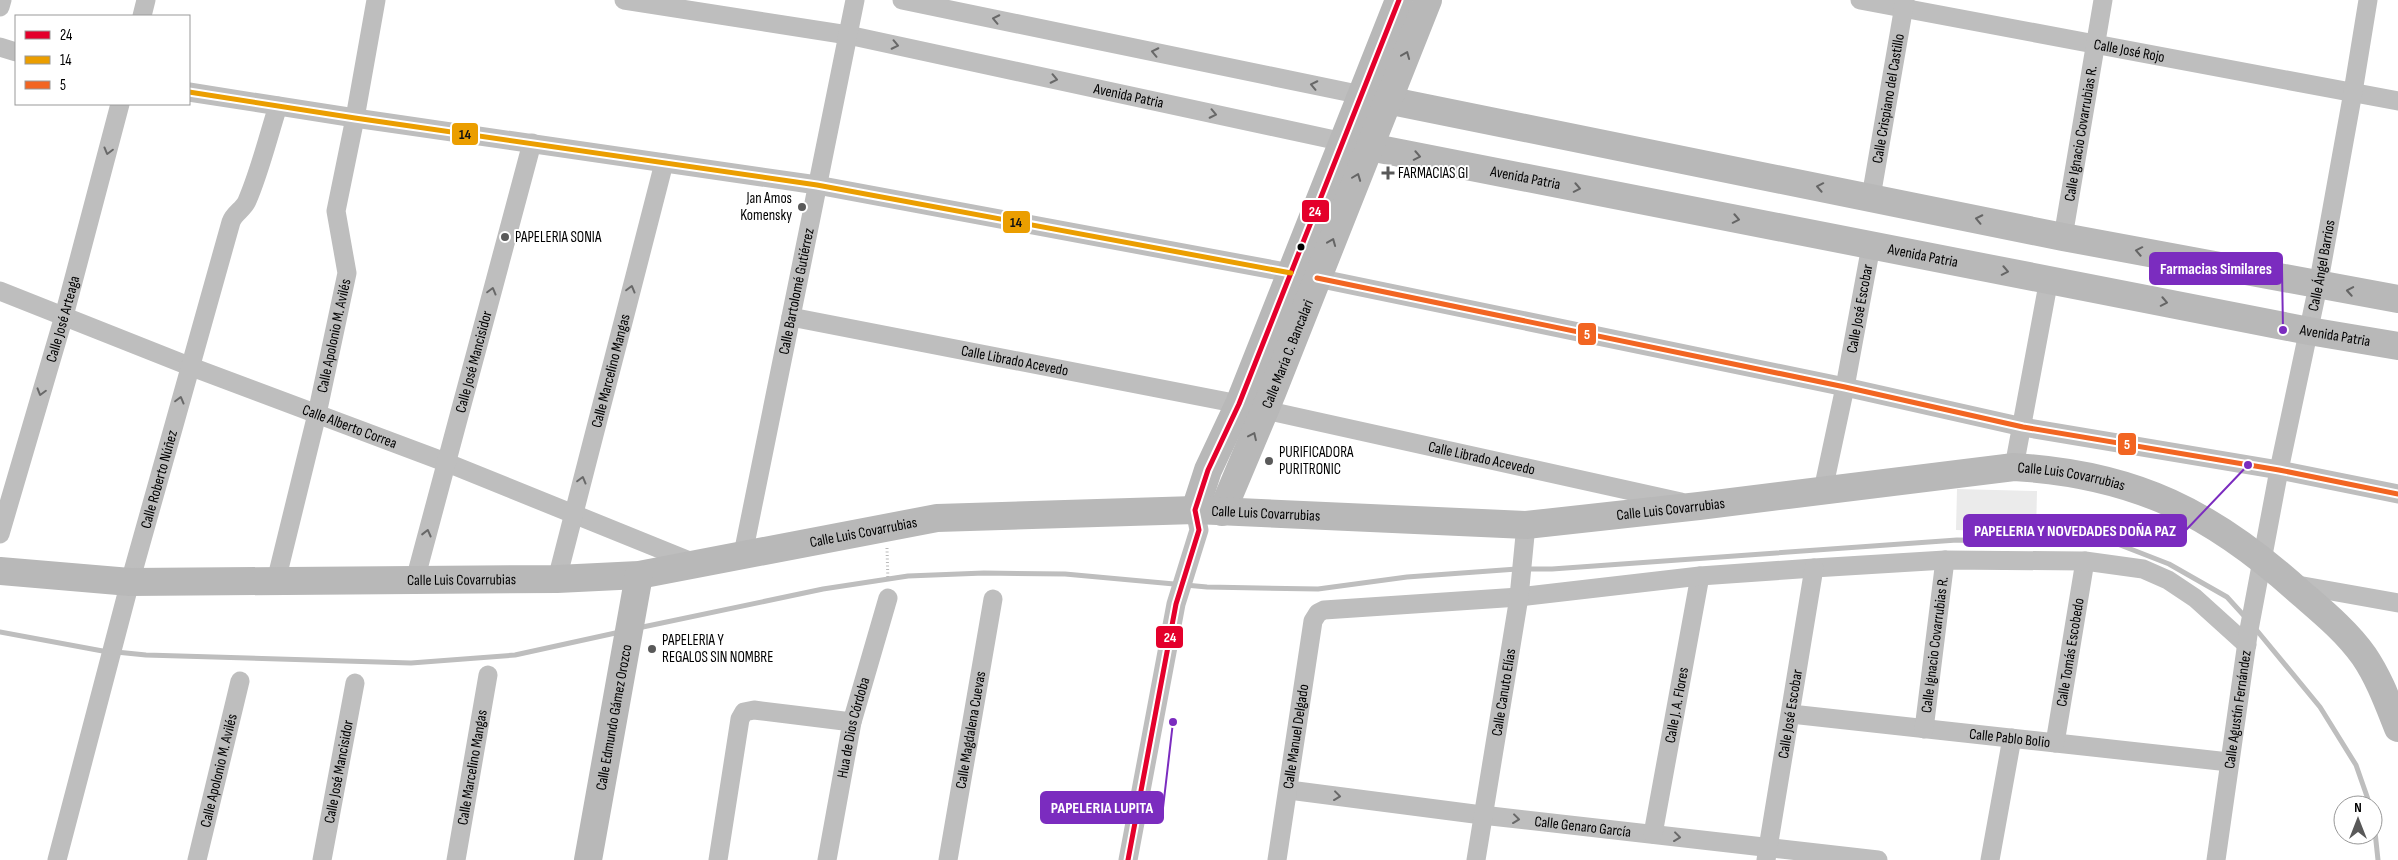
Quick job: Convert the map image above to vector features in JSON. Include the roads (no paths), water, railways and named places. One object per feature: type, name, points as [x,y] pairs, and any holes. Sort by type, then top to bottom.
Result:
[{"type":"street","points":[[0,7],[2,0]]},
{"type":"street","points":[[142,15],[146,0]]},
{"type":"street","name":"Calle Apolonio M. Avilés","points":[[276,581],[317,414],[347,273],[336,210],[376,0]]},
{"type":"street","name":"Avenida Patria","points":[[624,0],[848,35],[1356,144],[2309,331],[2398,346]]},
{"type":"street","name":"Calle Bartolomé Gutiérrez","points":[[743,554],[855,0]]},
{"type":"street","points":[[902,0],[2063,237],[2398,300]]},
{"type":"street","name":"Calle María C. Bancalari","points":[[1375,98],[1400,0]]},
{"type":"street","name":"Calle María C. Bancalari","points":[[1203,524],[1208,470],[1239,404],[1291,272],[1356,144],[1375,98],[1428,0]]},
{"type":"street","name":"Calle José Rojo","points":[[1860,0],[1905,5],[2095,44],[2398,101]]},
{"type":"street","name":"Calle Ignacio Covarrubias R.","points":[[2063,237],[2103,0]]},
{"type":"street","name":"Calle Ángel Barrios","points":[[2262,566],[2279,470],[2318,286],[2368,0]]},
{"type":"street","name":"Calle Crispiano del Castillo","points":[[1871,197],[1905,5]]},
{"type":"street","points":[[0,47],[15,52]]},
{"type":"street","points":[[190,92],[817,185],[1291,272]]},
{"type":"street","name":"Calle José Arteaga","points":[[0,534],[64,316],[120,105]]},
{"type":"street","name":"Calle Roberto Núñez","points":[[57,860],[130,582],[189,366],[231,222],[234,216],[243,209],[250,195],[278,106]]},
{"type":"street","name":"Calle José Mancisidor","points":[[415,580],[445,462],[532,143]]},
{"type":"street","name":"Calle María C. Bancalari","points":[[1128,860],[1176,604],[1203,524],[1265,410],[1317,278],[1356,144]]},
{"type":"street","name":"Calle Marcelino Mangas","points":[[557,579],[664,163]]},
{"type":"street","name":"Calle José Escobar","points":[[1823,490],[1845,387],[1871,246]]},
{"type":"street","points":[[1317,278],[1845,387],[2023,427],[2279,470],[2398,494]]},
{"type":"street","points":[[2014,467],[2049,280]]},
{"type":"street","name":"Calle Alberto Correa","points":[[0,291],[189,366],[445,462],[699,565]]},
{"type":"street","name":"Calle Librado Acevedo","points":[[791,316],[1239,404]]},
{"type":"street","name":"Calle Librado Acevedo","points":[[1265,410],[1699,506]]},
{"type":"street","name":"Calle Luis Covarrubias","points":[[0,571],[130,582],[557,579],[639,575],[937,518],[1203,524],[1526,535],[1699,506],[2014,467],[2078,473],[2130,487],[2178,505],[2208,521],[2262,566],[2291,584],[2342,630],[2364,656],[2382,685],[2398,728]]},
{"type":"street","name":"Calle Canuto Elías","points":[[1476,860],[1519,593],[1526,535]]},
{"type":"street","points":[[1519,593],[1700,576],[1945,560],[2085,561],[2143,569],[2168,580],[2195,598],[2248,640]]},
{"type":"street","name":"Calle Ignacio Covarrubias R.","points":[[1924,729],[1945,560]]},
{"type":"street","name":"Calle Tomás Escobedo","points":[[2055,743],[2085,561]]},
{"type":"street","name":"Calle Agustín Fernández","points":[[2216,860],[2248,640],[2262,566]]},
{"type":"street","name":"Calle José Escobar","points":[[1767,854],[1814,568]]},
{"type":"street","name":"Calle Edmundo Gámez Orozco","points":[[588,860],[639,575]]},
{"type":"street","name":"Calle J. A. Flores","points":[[1653,834],[1700,576]]},
{"type":"street","points":[[2291,584],[2398,603]]},
{"type":"street","name":"Hua de Dios Córdoba","points":[[827,860],[852,722],[888,590]]},
{"type":"street","name":"Calle Manuel Delgado","points":[[1277,860],[1313,621],[1318,614],[1331,609],[1519,593]]},
{"type":"street","name":"Calle Magdalena Cuevas","points":[[948,860],[993,599]]},
{"type":"street","name":"Calle Marcelino Mangas","points":[[456,860],[488,675]]},
{"type":"street","name":"Calle Apolonio M. Avilés","points":[[197,860],[240,681]]},
{"type":"street","name":"Calle José Mancisidor","points":[[322,860],[355,683]]},
{"type":"street","points":[[718,860],[740,719],[744,712],[754,710],[852,722]]},
{"type":"street","name":"Calle Pablo Bolio","points":[[1791,714],[2229,762]]},
{"type":"street","points":[[1990,860],[2012,738]]},
{"type":"street","name":"Calle Genaro García","points":[[1289,790],[1482,815],[1653,834],[1767,854],[1878,860]]},
{"type":"waterway","points":[[1526,569],[1552,569],[1957,540],[2115,543],[2169,564],[2227,597],[2247,619]]},
{"type":"waterway","points":[[638,628],[823,589],[908,576],[984,573],[1065,574],[1207,587],[1318,589],[1407,577],[1517,569]]},
{"type":"waterway","points":[[2254,627],[2320,707],[2356,765],[2366,795]]},
{"type":"waterway","points":[[0,632],[108,652]]},
{"type":"waterway","points":[[116,652],[146,655],[411,663],[515,655],[620,632]]},
{"type":"waterway","points":[[2376,845],[2378,860]]},
{"type":"place","name":"FARMACIAS GI","points":[[1388,173]]},
{"type":"place","name":"Jan Amos Komensky","points":[[802,207]]},
{"type":"place","name":"PAPELERIA SONIA","points":[[505,237]]},
{"type":"place","name":"Farmacias Similares","points":[[2283,330]]},
{"type":"place","name":"PURIFICADORA PURITRONIC","points":[[1269,461]]},
{"type":"place","name":"PAPELERIA Y NOVEDADES DOÑA PAZ","points":[[2248,465]]},
{"type":"place","name":"PAPELERIA Y REGALOS SIN NOMBRE","points":[[652,649]]},
{"type":"place","name":"PAPELERIA LUPITA","points":[[1173,722]]}]
